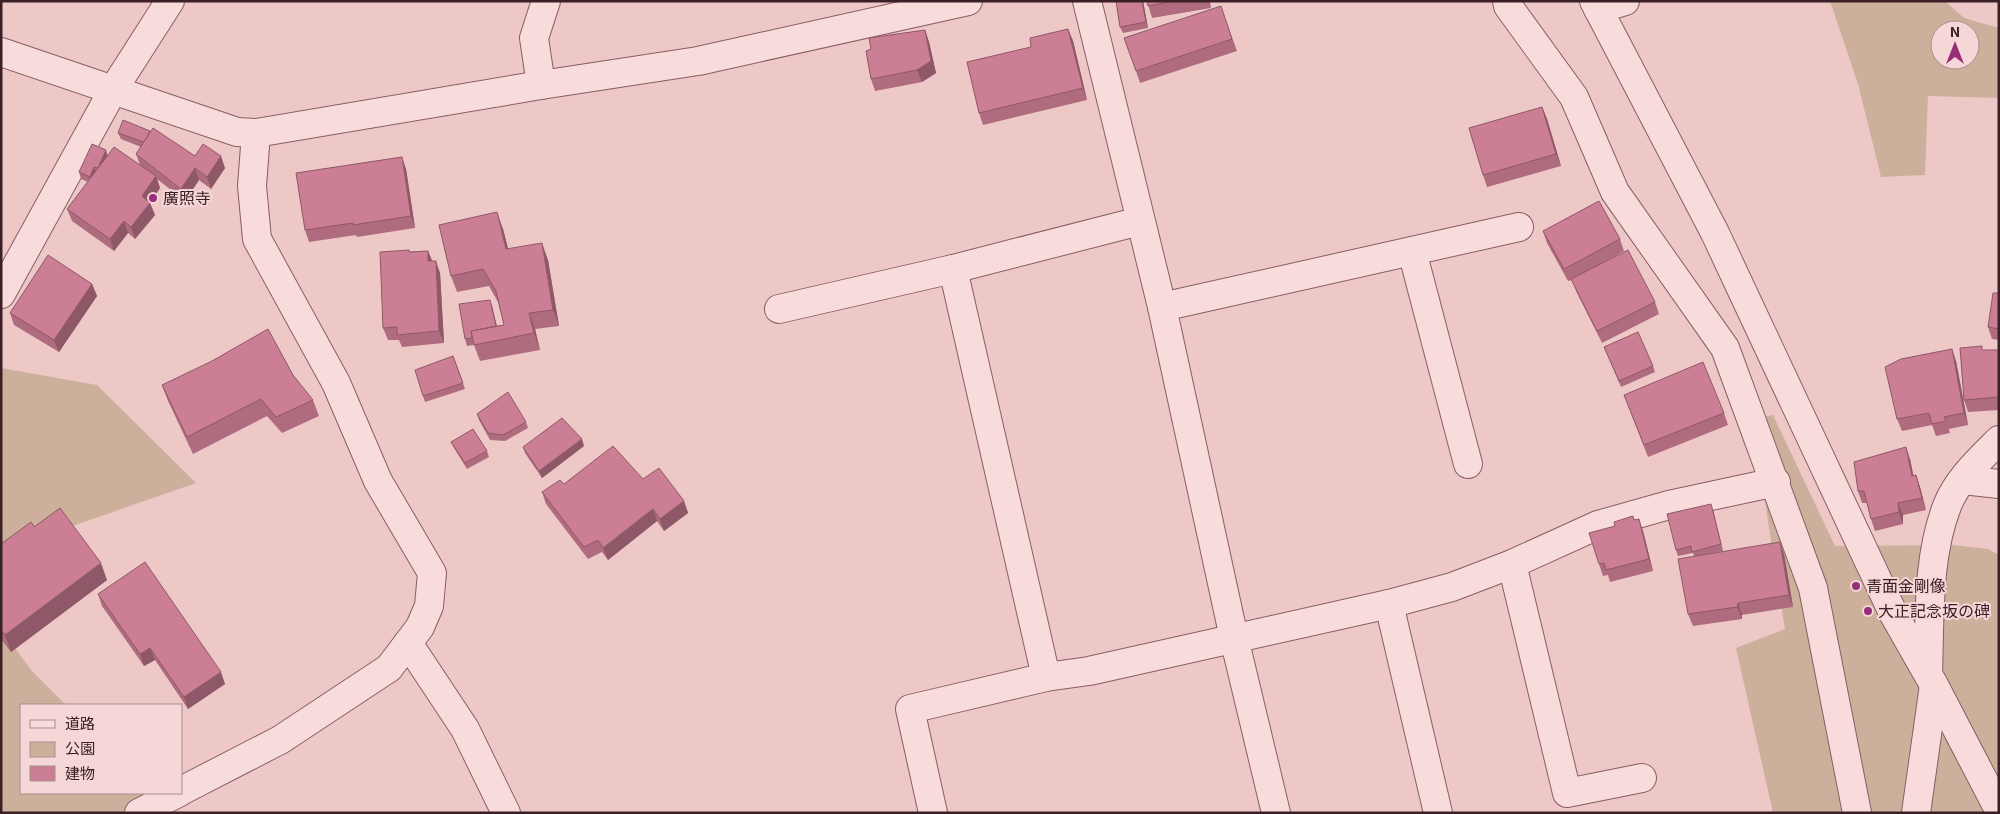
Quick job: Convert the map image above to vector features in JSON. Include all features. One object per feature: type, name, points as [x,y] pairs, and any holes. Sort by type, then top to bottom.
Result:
[{"type":"street","points":[[1,294],[114,90],[170,1]]},
{"type":"street","points":[[541,84],[534,38],[546,1]]},
{"type":"street","points":[[1,52],[237,132],[256,133],[541,84],[698,61],[968,1]]},
{"type":"street","points":[[1087,1],[1162,307],[1234,638],[1276,813]]},
{"type":"street","points":[[1507,1],[1508,6],[1574,97],[1615,192],[1725,348],[1776,482],[1813,588],[1857,813]]},
{"type":"street","points":[[1625,1],[1596,5],[1711,224],[1893,613],[1931,679],[1999,810]]},
{"type":"street","points":[[182,791],[280,740],[389,668],[420,627],[429,606],[432,573],[378,481],[336,383],[257,239],[252,186],[256,133]]},
{"type":"street","points":[[779,309],[953,269],[1140,222]]},
{"type":"street","points":[[1162,307],[1519,227]]},
{"type":"street","points":[[1412,252],[1468,464]]},
{"type":"street","points":[[953,269],[1046,677]]},
{"type":"street","points":[[1916,813],[1931,679],[1934,553],[1948,505],[1963,480],[1999,440]]},
{"type":"street","points":[[1963,480],[1999,484]]},
{"type":"street","points":[[933,813],[910,709],[1046,677],[1089,671],[1389,604],[1452,587],[1512,564],[1598,525],[1669,505],[1776,482]]},
{"type":"street","points":[[1512,564],[1567,793],[1642,778]]},
{"type":"street","points":[[1389,604],[1438,813]]},
{"type":"street","points":[[408,643],[465,729],[506,813]]},
{"type":"street","points":[[140,813],[176,794]]},
{"type":"green space","points":[[1830,1],[1945,1],[1964,18],[1971,20],[1930,20],[1930,70],[1980,70],[1980,23],[1999,28],[1999,98],[1928,96],[1925,175],[1881,177],[1858,84]]},
{"type":"green space","points":[[1,368],[97,385],[196,483],[1,551]]},
{"type":"green space","points":[[1773,415],[1835,546],[1953,545],[1988,549],[1999,555],[1999,813],[1773,813],[1736,648],[1785,629],[1752,419]]},
{"type":"green space","points":[[1,629],[32,671],[65,704],[20,704],[20,794],[153,794],[171,813],[1,813]]},
{"type":"building","points":[[1116,1],[1142,1],[1146,22],[1120,27]]},
{"type":"building","points":[[1147,1],[1174,1],[1148,6]]},
{"type":"building","points":[[1221,6],[1232,39],[1136,71],[1124,38]]},
{"type":"building","points":[[1068,29],[1083,88],[979,113],[967,62],[1031,47],[1030,38]]},
{"type":"building","points":[[925,30],[931,61],[917,70],[871,79],[866,51],[871,49],[869,38]]},
{"type":"building","points":[[1542,107],[1556,154],[1483,175],[1469,128]]},
{"type":"building","points":[[123,120],[150,131],[144,142],[118,133]]},
{"type":"building","points":[[153,128],[195,156],[203,144],[221,156],[207,177],[195,168],[181,189],[136,154]]},
{"type":"building","points":[[92,144],[106,150],[98,168],[94,167],[90,177],[79,172]]},
{"type":"building","points":[[114,147],[156,176],[142,196],[150,203],[131,227],[124,221],[110,239],[67,209]]},
{"type":"building","points":[[402,157],[411,216],[305,230],[296,173]]},
{"type":"building","points":[[1599,201],[1620,239],[1564,269],[1543,231]]},
{"type":"building","points":[[497,212],[506,249],[542,243],[553,310],[529,313],[534,333],[474,345],[471,331],[504,325],[496,291],[483,269],[451,276],[439,225]]},
{"type":"building","points":[[409,250],[409,252],[428,251],[428,261],[436,261],[439,331],[397,335],[397,327],[383,328],[380,252]]},
{"type":"building","points":[[1628,250],[1655,302],[1597,331],[1571,279]]},
{"type":"building","points":[[48,255],[92,284],[54,340],[10,313]]},
{"type":"building","points":[[1993,293],[1999,293],[1999,329],[1988,327]]},
{"type":"building","points":[[490,300],[496,326],[471,331],[472,338],[465,339],[459,304]]},
{"type":"building","points":[[268,329],[293,375],[313,400],[276,417],[261,399],[187,437],[162,385],[212,361]]},
{"type":"building","points":[[1638,332],[1653,366],[1619,381],[1604,347]]},
{"type":"building","points":[[1982,346],[1982,350],[1999,350],[1999,397],[1964,400],[1960,348]]},
{"type":"building","points":[[1952,349],[1964,413],[1944,417],[1946,421],[1932,424],[1929,413],[1897,419],[1885,367],[1901,359]]},
{"type":"building","points":[[453,356],[463,383],[423,396],[415,370]]},
{"type":"building","points":[[1703,362],[1724,413],[1644,445],[1624,395]]},
{"type":"building","points":[[508,392],[526,422],[503,435],[488,433],[477,414]]},
{"type":"building","points":[[562,418],[582,439],[539,471],[523,447]]},
{"type":"building","points":[[473,429],[487,451],[465,463],[451,442]]},
{"type":"building","points":[[613,446],[643,479],[659,468],[684,501],[660,519],[653,509],[603,548],[598,540],[584,547],[542,492],[560,480],[564,484]]},
{"type":"building","points":[[1906,447],[1912,476],[1916,475],[1922,498],[1898,503],[1899,512],[1871,519],[1864,491],[1858,491],[1854,462]]},
{"type":"building","points":[[1711,504],[1721,544],[1692,552],[1691,546],[1676,550],[1667,514]]},
{"type":"building","points":[[60,508],[101,563],[5,635],[1,630],[1,544],[31,522],[34,527]]},
{"type":"building","points":[[1633,516],[1634,520],[1639,519],[1649,559],[1606,570],[1604,563],[1599,564],[1589,533],[1615,526],[1614,522]]},
{"type":"building","points":[[1780,542],[1789,595],[1738,603],[1737,607],[1688,614],[1678,559]]},
{"type":"building","points":[[145,562],[221,672],[184,697],[150,648],[140,654],[98,594]]},
{"type":"place","name":"廣照寺","points":[[153,198]]},
{"type":"place","name":"青面金剛像","points":[[1856,586]]},
{"type":"place","name":"大正記念坂の碑","points":[[1868,611]]}]
